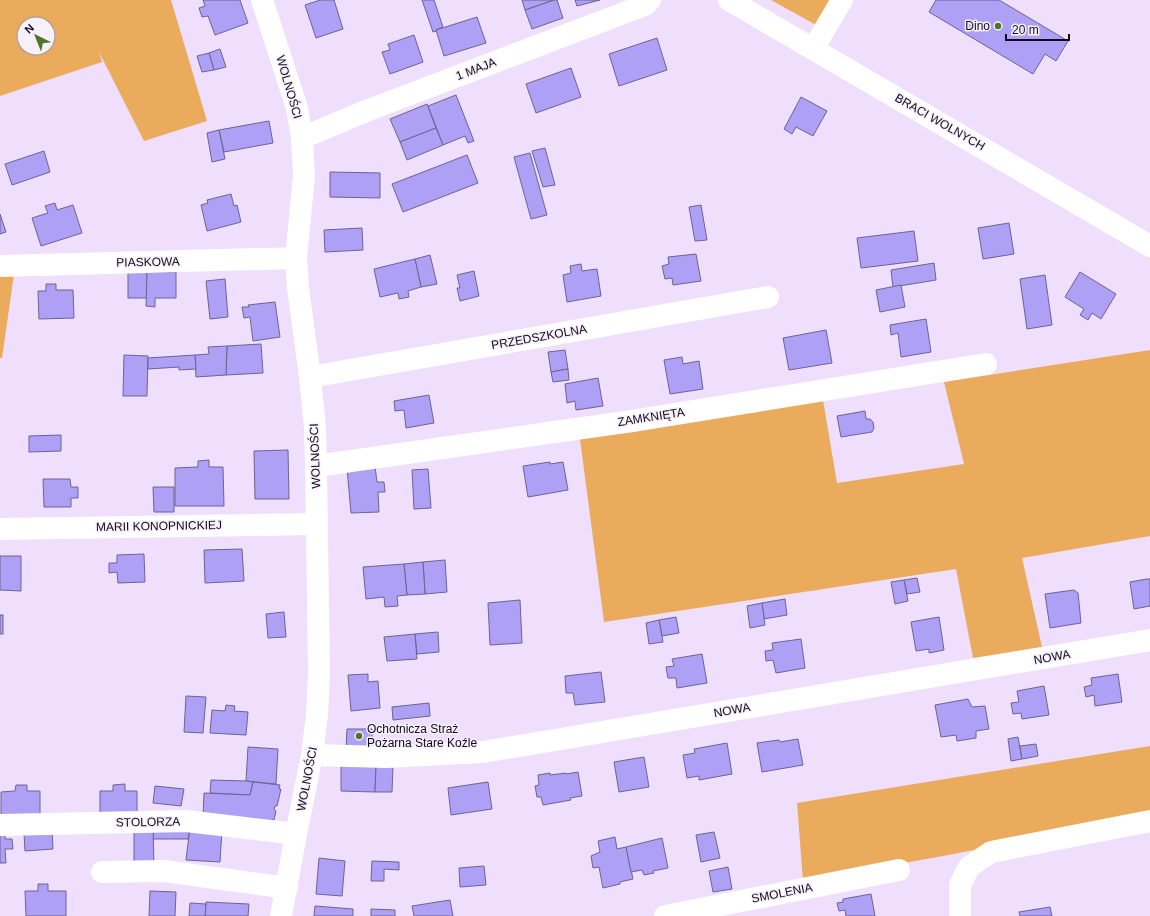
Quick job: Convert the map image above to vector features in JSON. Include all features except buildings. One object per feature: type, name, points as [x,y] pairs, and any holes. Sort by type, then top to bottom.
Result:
[{"type":"street","name":"WOLNOŚCI","points":[[262,0],[297,108],[302,138],[304,176],[296,258],[298,288],[315,427],[316,466],[319,673],[318,715],[282,916]]},
{"type":"street","name":"1 MAJA","points":[[302,138],[366,111],[645,5],[650,0]]},
{"type":"street","name":"BRACI WOLNYCH","points":[[729,0],[1150,246]]},
{"type":"street","points":[[813,49],[842,0]]},
{"type":"street","name":"PIASKOWA","points":[[0,266],[296,258]]},
{"type":"street","name":"PRZEDSZKOLNA","points":[[310,377],[768,297]]},
{"type":"street","name":"ZAMKNIĘTA","points":[[316,466],[632,421],[986,364]]},
{"type":"street","name":"MARII KONOPNICKIEJ","points":[[0,529],[317,524]]},
{"type":"street","name":"NOWA","points":[[312,755],[387,757],[483,752],[1150,640]]},
{"type":"street","name":"STOLORZA","points":[[0,825],[186,821],[296,834]]},
{"type":"street","points":[[960,916],[960,885],[969,867],[991,852],[1150,821]]},
{"type":"street","name":"SMOLENIA","points":[[665,916],[899,870]]},
{"type":"street","points":[[102,872],[164,871],[286,888]]},
{"type":"shaded area","points":[[0,0],[171,0],[207,121],[144,141],[99,52],[102,62],[0,96]]},
{"type":"shaded area","points":[[771,0],[834,0],[818,26]]},
{"type":"shaded area","points":[[14,274],[2,358],[0,358],[0,275]]},
{"type":"shaded area","points":[[1150,350],[1150,536],[1022,558],[1042,647],[973,658],[956,569],[604,622],[580,439],[823,400],[837,483],[964,464],[944,382]]},
{"type":"shaded area","points":[[1150,746],[1150,815],[943,856],[803,881],[797,803]]},
{"type":"place","name":"Dino","points":[[998,26]]},
{"type":"place","name":"Ochotnicza Straż Pożarna Stare Koźle","points":[[359,736]]}]
